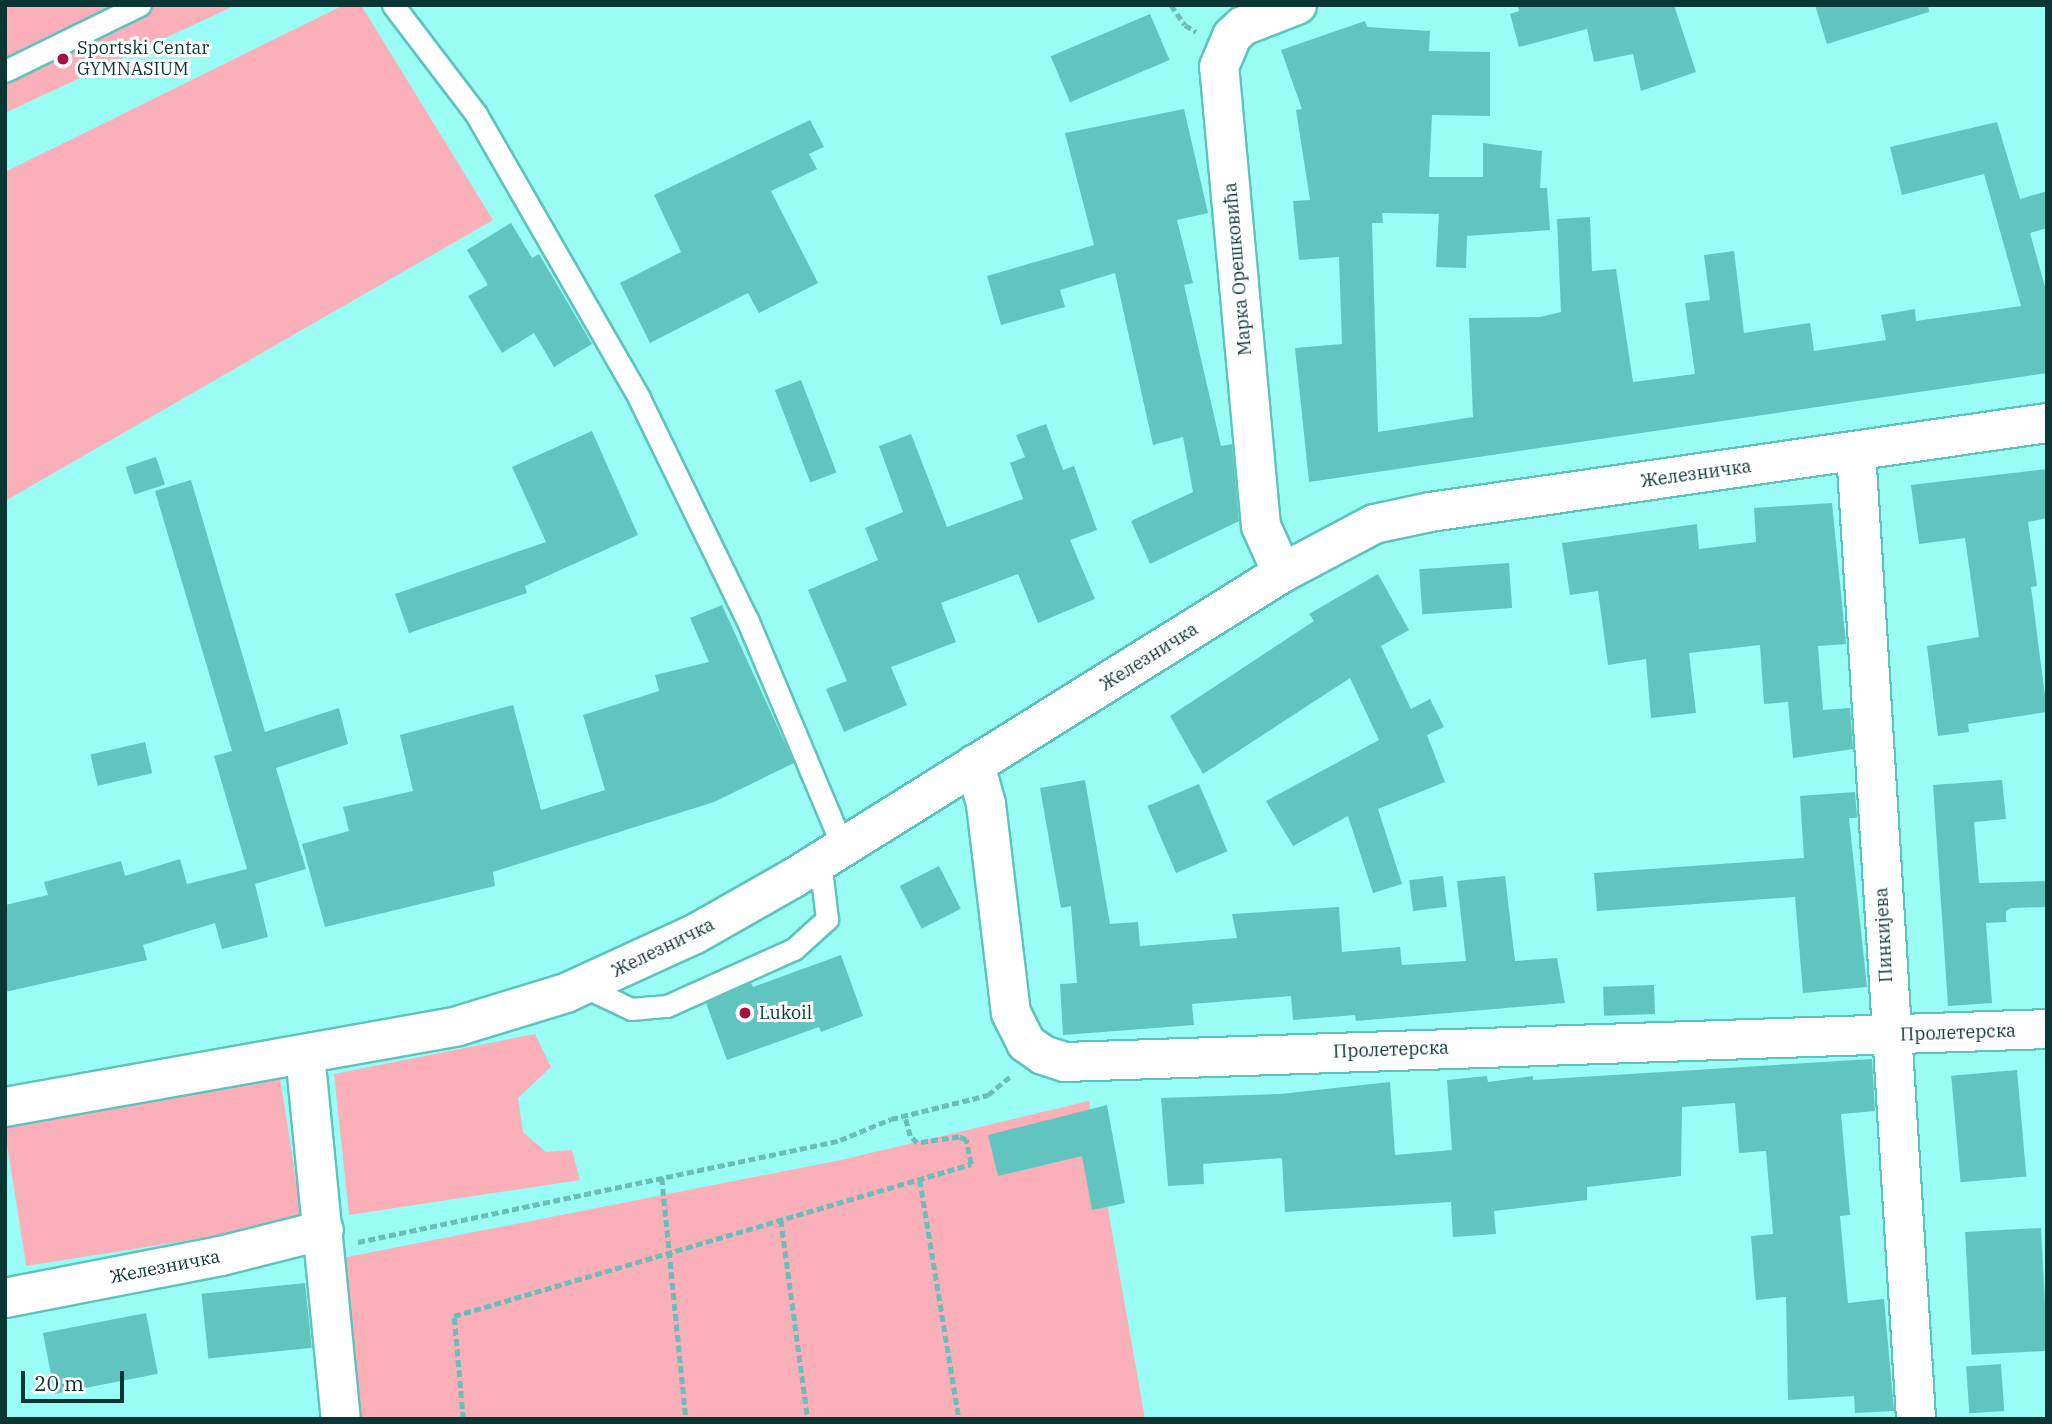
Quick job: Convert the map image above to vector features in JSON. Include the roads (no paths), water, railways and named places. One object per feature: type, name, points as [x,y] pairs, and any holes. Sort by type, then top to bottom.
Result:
[{"type":"street","name":"Марка Орешковића","points":[[1282,573],[1261,526],[1219,68],[1232,36],[1243,26],[1297,5]]},
{"type":"street","name":"Железничка","points":[[5,1107],[458,1026],[583,986],[695,934],[831,854],[1282,573],[1354,532],[1409,516],[2047,423]]},
{"type":"street","name":"Пинкијева","points":[[1856,451],[1890,1035],[1916,1419]]},
{"type":"street","name":"Пролетерска","points":[[975,764],[986,804],[1011,1013],[1032,1048],[1065,1062],[2047,1029]]},
{"type":"street","points":[[305,1054],[326,1239],[341,1419]]},
{"type":"street","name":"Железничка","points":[[5,1298],[221,1256],[326,1239]]},
{"type":"lane","points":[[5,71],[140,5]]},
{"type":"lane","points":[[393,5],[476,114],[639,398],[747,619],[831,854],[827,919],[794,949],[667,1006],[631,1009],[583,986]]},
{"type":"place","name":"Sportski Centar GYMNASIUM","points":[[63,59]]},
{"type":"place","name":"Lukoil","points":[[745,1013]]}]
